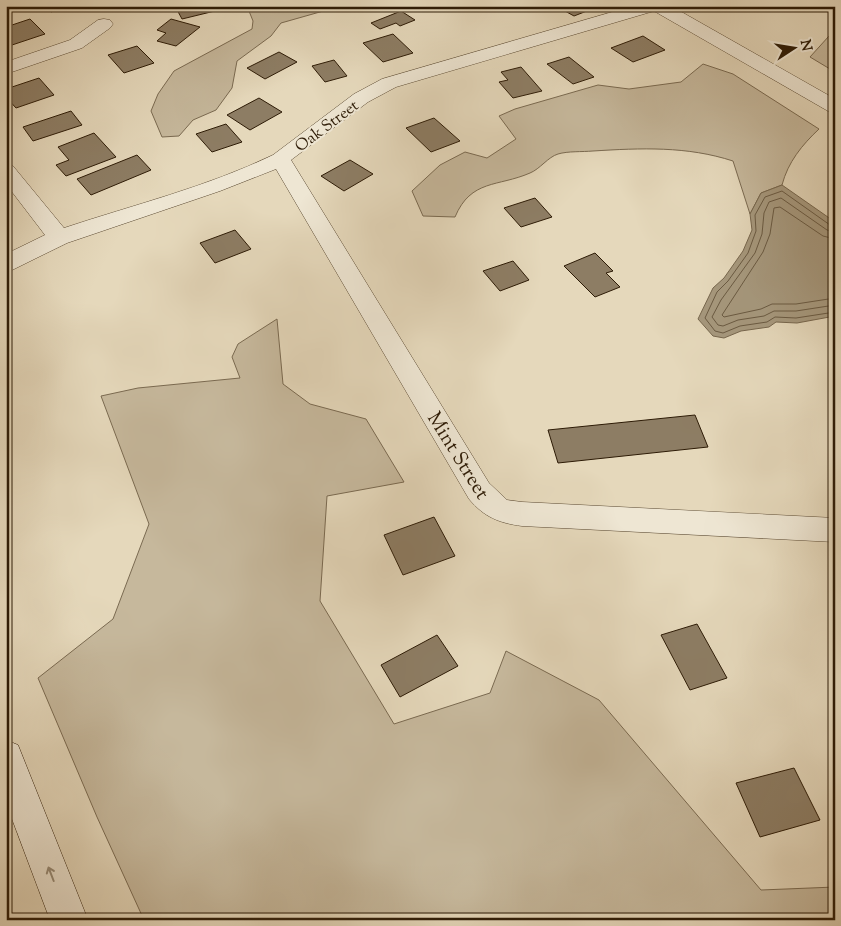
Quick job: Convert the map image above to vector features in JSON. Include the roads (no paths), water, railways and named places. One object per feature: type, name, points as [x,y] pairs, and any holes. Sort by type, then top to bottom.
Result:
[{"type":"street","name":"Oak Street","points":[[6,264],[21,254],[59,237],[194,192],[280,159],[361,98],[389,83],[653,6]]},
{"type":"street","points":[[657,6],[717,38],[835,107]]},
{"type":"street","points":[[6,68],[76,44],[104,24]]},
{"type":"street","name":"Mint Street","points":[[280,159],[479,491],[492,507],[501,511],[522,514],[835,530]]},
{"type":"street","points":[[6,170],[59,237]]},
{"type":"street","points":[[6,757],[69,920]]},
{"type":"water","points":[[782,185],[835,222],[835,316],[797,323],[776,322],[769,327],[741,331],[724,338],[713,336],[698,319],[713,288],[724,278],[743,251],[752,230],[750,214],[761,193]]}]
